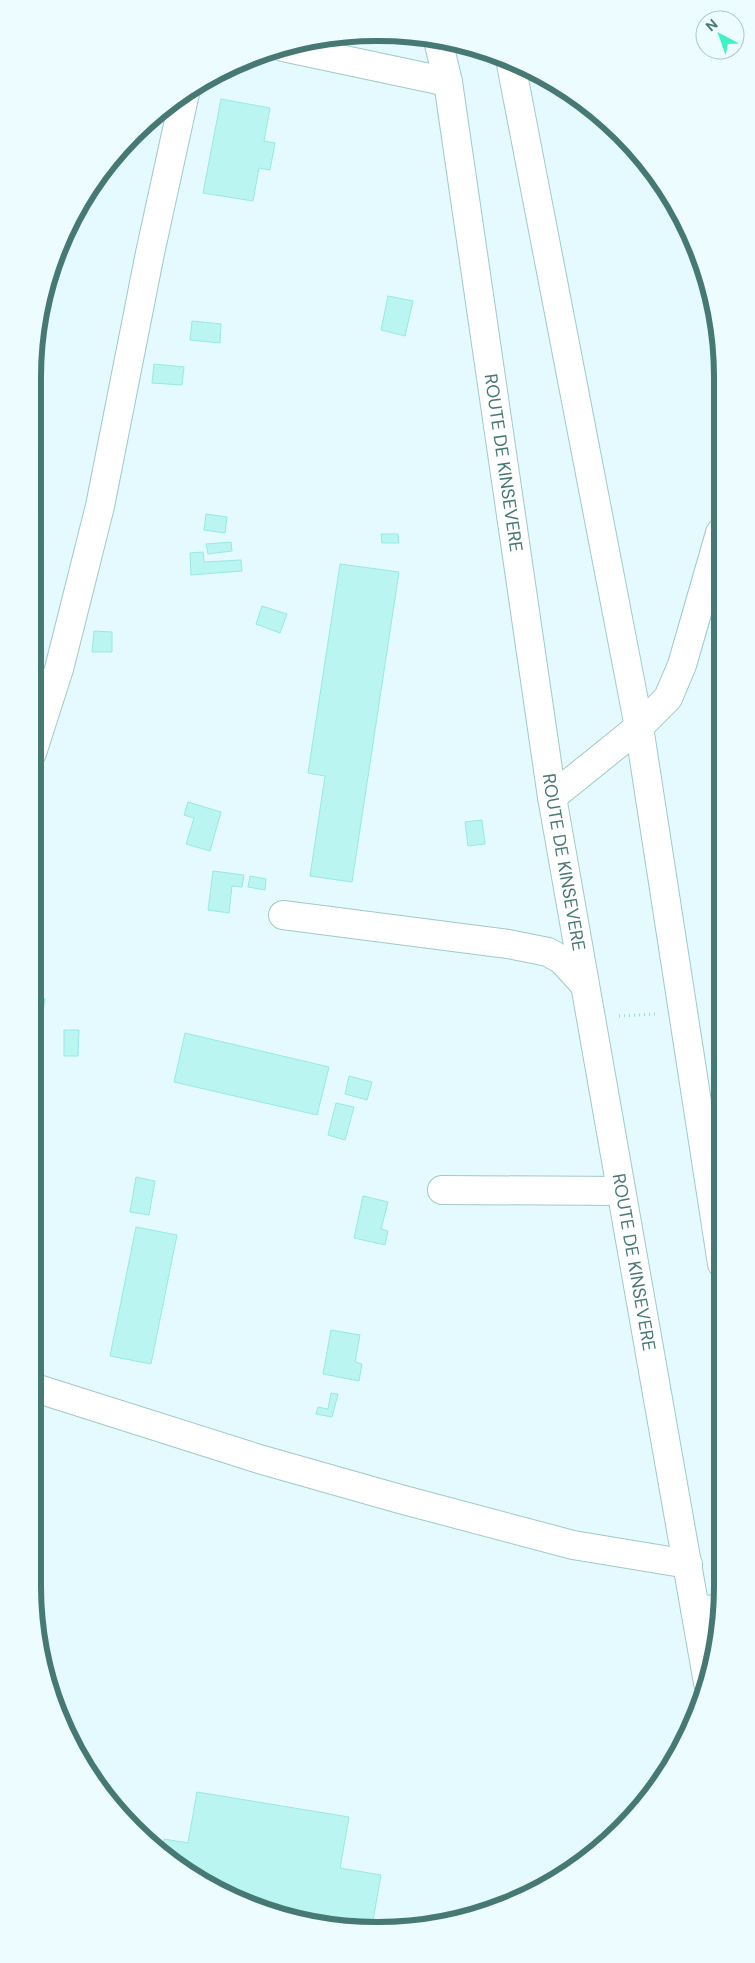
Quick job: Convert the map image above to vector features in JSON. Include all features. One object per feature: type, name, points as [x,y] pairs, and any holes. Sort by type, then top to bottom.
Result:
[{"type":"street","name":"ROUTE DE KINSEVERE","points":[[440,47],[448,82],[552,796],[688,1564],[707,1610],[708,1648]]},
{"type":"street","points":[[300,51],[448,82]]},
{"type":"street","points":[[512,70],[639,727],[714,1212]]},
{"type":"street","points":[[41,725],[59,669],[100,506],[150,253],[183,104]]},
{"type":"street","points":[[552,796],[639,727],[668,698],[682,665],[714,554]]},
{"type":"street","points":[[283,915],[508,944],[548,952],[562,960],[584,984]]},
{"type":"street","points":[[442,1190],[621,1191]]},
{"type":"street","points":[[41,1391],[258,1459],[400,1500],[573,1545],[688,1564]]},
{"type":"building","points":[[221,99],[270,108],[264,141],[275,143],[270,170],[259,168],[253,201],[203,193]]},
{"type":"building","points":[[388,296],[413,301],[405,336],[381,330]]},
{"type":"building","points":[[192,321],[221,324],[220,343],[190,340]]},
{"type":"building","points":[[154,364],[184,367],[182,385],[152,383]]},
{"type":"building","points":[[206,514],[227,517],[225,533],[204,530]]},
{"type":"building","points":[[381,534],[398,534],[399,543],[382,543]]},
{"type":"building","points":[[231,542],[232,551],[208,554],[206,544]]},
{"type":"building","points":[[203,552],[204,562],[241,560],[242,571],[191,575],[190,553]]},
{"type":"building","points":[[340,564],[399,572],[352,882],[310,876],[325,776],[308,773]]},
{"type":"building","points":[[262,606],[287,614],[280,633],[256,624]]},
{"type":"building","points":[[94,631],[112,632],[112,652],[92,652]]},
{"type":"building","points":[[188,802],[221,812],[210,851],[186,844],[194,818],[184,815]]},
{"type":"building","points":[[482,820],[485,844],[468,846],[465,822]]},
{"type":"building","points":[[213,871],[244,875],[242,887],[232,886],[229,913],[208,910]]},
{"type":"building","points":[[250,876],[266,879],[265,890],[248,887]]},
{"type":"building","points":[[41,998],[45,999],[43,1011],[41,1011]]},
{"type":"building","points":[[64,1030],[79,1030],[78,1056],[64,1056]]},
{"type":"building","points":[[185,1033],[329,1067],[317,1115],[174,1082]]},
{"type":"building","points":[[349,1076],[372,1082],[367,1100],[345,1094]]},
{"type":"building","points":[[336,1103],[354,1107],[345,1140],[328,1135]]},
{"type":"building","points":[[136,1177],[155,1181],[149,1215],[130,1212]]},
{"type":"building","points":[[363,1196],[388,1202],[381,1229],[388,1231],[385,1245],[354,1238]]},
{"type":"building","points":[[136,1227],[177,1235],[151,1364],[110,1356]]},
{"type":"building","points":[[331,1330],[360,1335],[355,1362],[362,1364],[359,1381],[323,1374]]},
{"type":"building","points":[[331,1393],[338,1394],[332,1417],[316,1414],[318,1407],[328,1409]]},
{"type":"building","points":[[197,1792],[349,1817],[340,1868],[381,1875],[373,1922],[334,1919],[269,1904],[209,1877],[163,1844],[164,1839],[188,1843]]}]
